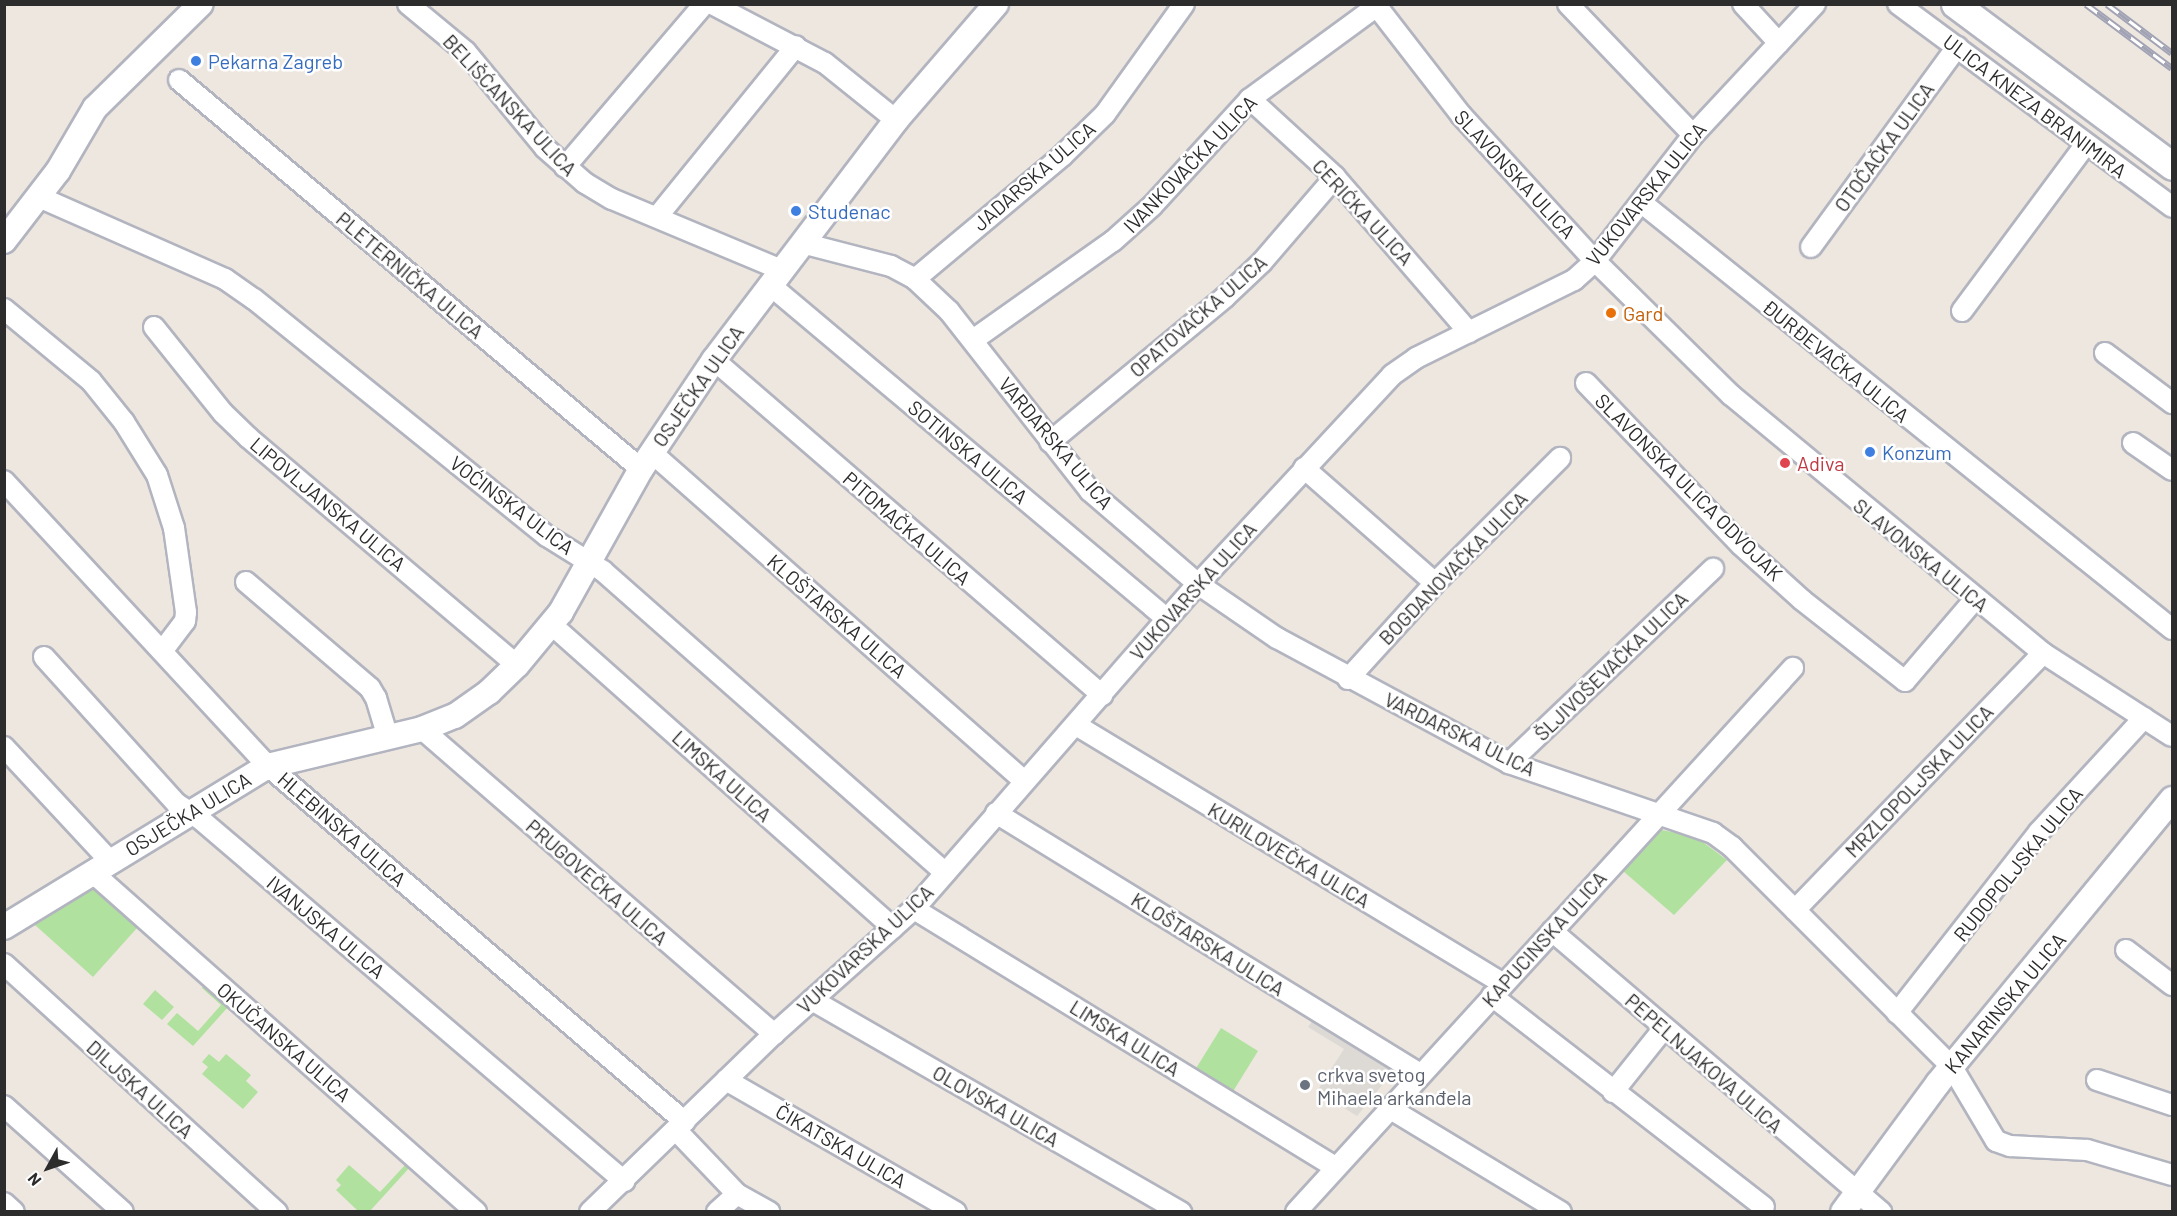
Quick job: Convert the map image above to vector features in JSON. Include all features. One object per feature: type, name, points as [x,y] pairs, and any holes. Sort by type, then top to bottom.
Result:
[{"type":"main road","name":"ULICA KNEZA BRANIMIRA","points":[[1955,4],[2172,166]]},
{"type":"street","points":[[4,241],[39,197],[95,108],[201,4]]},
{"type":"street","name":"BELIŠĆANSKA ULICA","points":[[408,4],[466,52],[565,167],[612,199],[657,217],[776,278]]},
{"type":"street","points":[[565,167],[704,4]]},
{"type":"street","points":[[712,4],[825,63],[896,120]]},
{"type":"street","name":"OSJEČKA ULICA","points":[[4,927],[268,766],[422,729],[466,709],[517,665],[552,625],[591,563],[646,461],[714,360],[896,120],[996,4]]},
{"type":"street","name":"JADARSKA ULICA","points":[[915,279],[1062,156],[1105,114],[1184,4]]},
{"type":"street","points":[[1568,4],[1693,135]]},
{"type":"street","points":[[1743,4],[1779,43]]},
{"type":"street","name":"VUKOVARSKA ULICA","points":[[590,1212],[774,1034],[914,909],[1023,780],[1076,725],[1198,584],[1398,370],[1469,332],[1560,288],[1595,261],[1693,135],[1815,4]]},
{"type":"street","name":"ULICA KNEZA BRANIMIRA","points":[[1898,4],[2172,207]]},
{"type":"street","name":"IVANKOVAČKA ULICA","points":[[973,340],[1113,241],[1152,206],[1250,99],[1377,5]]},
{"type":"street","name":"SLAVONSKA ULICA","points":[[1377,5],[1432,84],[1595,261],[1731,395],[2043,654],[2172,736]]},
{"type":"street","points":[[657,217],[796,46]]},
{"type":"street","name":"OTOČAČKA ULICA","points":[[1811,247],[1957,47]]},
{"type":"street","name":"PLETERNIČKA ULICA","points":[[178,80],[646,461]]},
{"type":"street","name":"CERIĆKA ULICA","points":[[1250,99],[1335,177],[1469,332]]},
{"type":"street","points":[[1962,311],[2086,144]]},
{"type":"street","name":"OPATOVAČKA ULICA","points":[[1050,442],[1225,297],[1262,262],[1335,177]]},
{"type":"street","name":"VOĆINSKA ULICA","points":[[39,197],[225,279],[287,324],[538,528],[591,563],[945,873]]},
{"type":"street","name":"ĐURĐEVAČKA ULICA","points":[[1642,203],[2172,629]]},
{"type":"street","name":"VARDARSKA ULICA","points":[[802,243],[891,266],[915,279],[973,340],[1050,442],[1097,498],[1198,584],[1276,638],[1348,679],[1509,763],[1656,816],[1713,833],[1795,910],[1952,1066],[1984,1116],[1991,1136],[2002,1145],[2070,1147],[2172,1175]]},
{"type":"street","name":"SOTINSKA ULICA","points":[[776,278],[1167,619]]},
{"type":"street","points":[[4,309],[91,381],[124,422],[157,475],[174,528],[186,612],[185,621],[162,651]]},
{"type":"street","name":"LIPOVLJANSKA ULICA","points":[[154,327],[223,413],[249,438],[517,665]]},
{"type":"street","points":[[2105,353],[2172,403]]},
{"type":"street","name":"PITOMAČKA ULICA","points":[[714,360],[1102,695]]},
{"type":"street","name":"SLAVONSKA ULICA ODVOJAK","points":[[1586,383],[1741,545],[1905,681],[1975,599]]},
{"type":"street","points":[[2133,443],[2172,470]]},
{"type":"street","name":"BOGDANOVAČKA ULICA","points":[[1348,679],[1435,583],[1560,458]]},
{"type":"street","name":"KLOŠTARSKA ULICA","points":[[646,461],[1023,780]]},
{"type":"street","points":[[1304,468],[1435,583]]},
{"type":"street","name":"HLEBINSKA ULICA","points":[[4,481],[268,766],[680,1126],[737,1194],[769,1212]]},
{"type":"street","name":"ŠLJIVOŠEVAČKA ULICA","points":[[1509,763],[1713,569]]},
{"type":"street","points":[[246,582],[370,688],[376,698],[388,738]]},
{"type":"street","name":"LIMSKA ULICA","points":[[552,625],[893,928]]},
{"type":"street","name":"MRZLOPOLJSKA ULICA","points":[[1795,910],[2043,654]]},
{"type":"street","name":"IVANJSKA ULICA","points":[[44,657],[177,804],[624,1181]]},
{"type":"street","name":"KAPUCINSKA ULICA","points":[[1296,1212],[1793,668]]},
{"type":"street","name":"RUDOPOLJSKA ULICA","points":[[1897,1013],[2039,832],[2144,718]]},
{"type":"street","name":"KURILOVEČKA ULICA","points":[[1076,725],[1497,990],[1612,1092],[1764,1207]]},
{"type":"street","name":"PRUGOVEČKA ULICA","points":[[422,729],[774,1034]]},
{"type":"street","name":"OKUČANSKA ULICA","points":[[4,747],[101,867],[476,1212]]},
{"type":"street","name":"KANARINSKA ULICA","points":[[1850,1202],[1952,1066],[2172,799]]},
{"type":"street","name":"KLOŠTARSKA ULICA","points":[[996,813],[1420,1074]]},
{"type":"street","name":"LIMSKA ULICA","points":[[914,909],[1336,1168]]},
{"type":"street","name":"PEPELNJAKOVA ULICA","points":[[1551,931],[1664,1028],[1850,1202],[1881,1212]]},
{"type":"street","points":[[2126,950],[2172,985]]},
{"type":"street","name":"DILJSKA ULICA","points":[[4,964],[277,1212]]},
{"type":"street","name":"OLOVSKA ULICA","points":[[812,1000],[1181,1212]]},
{"type":"street","points":[[1612,1092],[1664,1028]]},
{"type":"street","name":"ČIKATSKA ULICA","points":[[726,1080],[943,1208]]},
{"type":"street","points":[[2097,1080],[2172,1105]]},
{"type":"street","points":[[4,1106],[123,1212]]},
{"type":"street","points":[[1389,1108],[1561,1212]]},
{"type":"street","points":[[717,1212],[737,1194]]},
{"type":"street","points":[[4,1203],[14,1212]]},
{"type":"green space","points":[[1662,830],[1696,837],[1727,860],[1674,915],[1623,871]]},
{"type":"green space","points":[[93,889],[137,928],[93,977],[35,925]]},
{"type":"green space","points":[[204,985],[228,1007],[193,1046],[167,1024],[177,1013],[198,1031],[221,1005],[202,988]]},
{"type":"green space","points":[[155,990],[174,1007],[162,1020],[143,1004]]},
{"type":"green space","points":[[1221,1028],[1258,1051],[1232,1093],[1195,1070]]},
{"type":"green space","points":[[209,1054],[219,1062],[226,1054],[251,1075],[246,1081],[258,1092],[243,1109],[202,1074],[208,1067],[202,1062]]},
{"type":"green space","points":[[406,1164],[410,1167],[370,1211],[358,1211],[336,1190],[341,1185],[336,1180],[349,1165],[380,1192]]},
{"type":"shaded area","points":[[1313,1020],[1383,1063],[1392,1073],[1357,1116],[1317,1091],[1344,1049],[1308,1027]]},
{"type":"railway","points":[[2086,4],[2172,68]]},
{"type":"railway","points":[[2107,4],[2172,53]]},
{"type":"place","name":"Pekarna Zagreb","points":[[196,61]]},
{"type":"place","name":"Studenac","points":[[796,211]]},
{"type":"place","name":"Gard","points":[[1611,313]]},
{"type":"place","name":"Konzum","points":[[1870,452]]},
{"type":"place","name":"Adiva","points":[[1785,463]]},
{"type":"place","name":"crkva svetog Mihaela arkanđela","points":[[1305,1085]]}]
